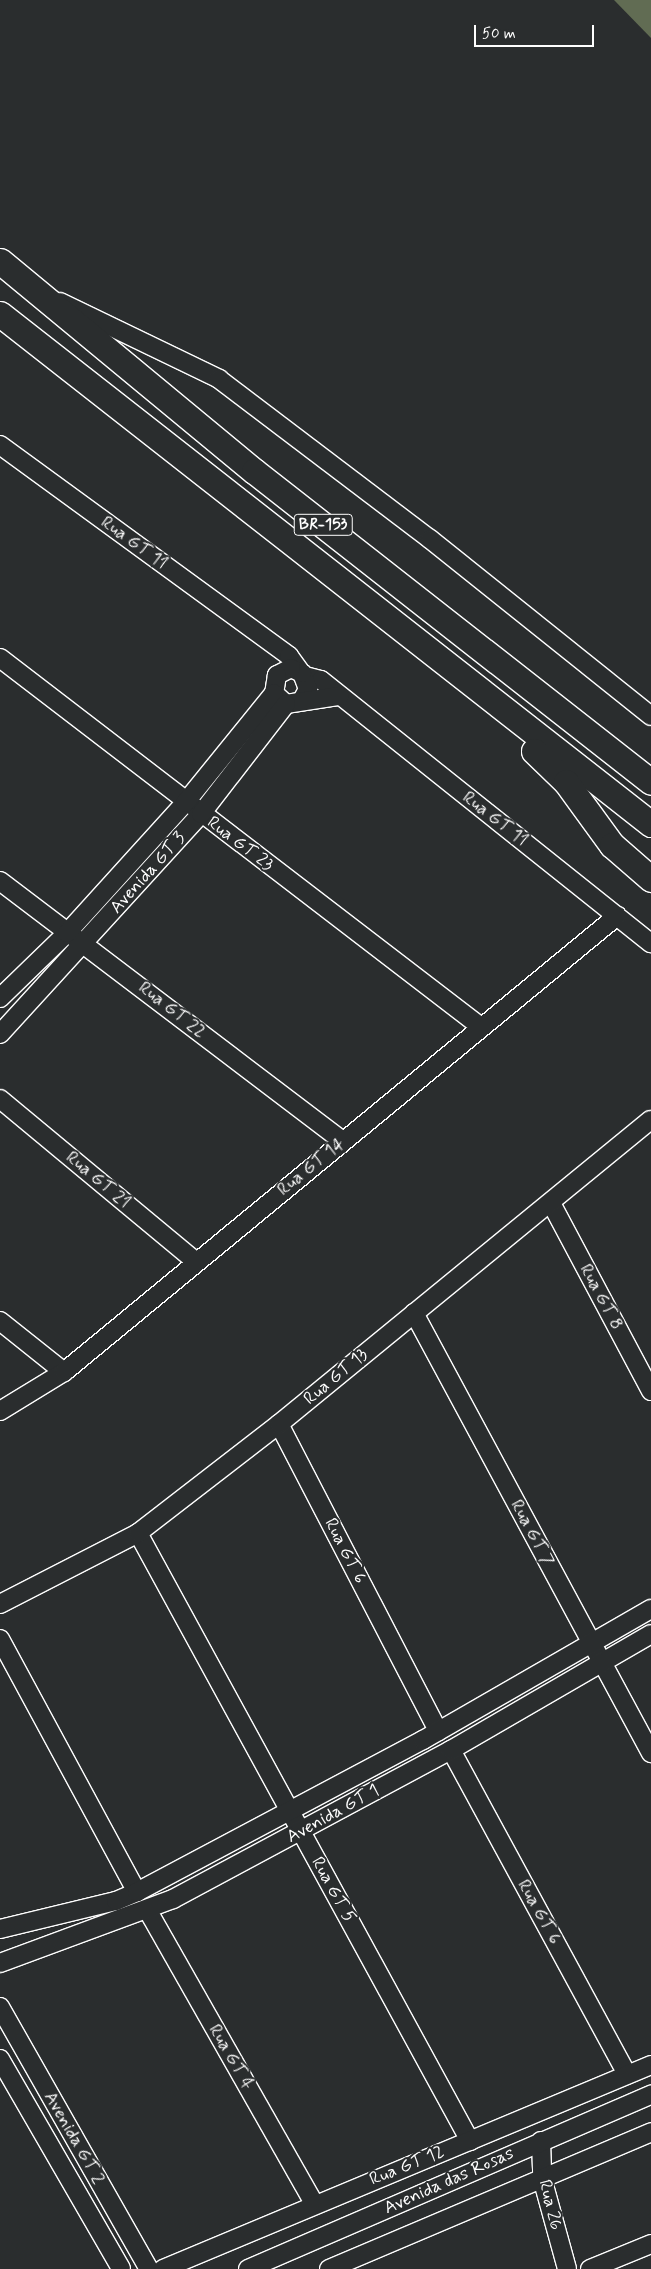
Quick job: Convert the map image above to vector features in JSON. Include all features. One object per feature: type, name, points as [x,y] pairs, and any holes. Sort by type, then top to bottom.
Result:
[{"type":"highway","name":"BR-153","points":[[0,261],[254,471],[651,782]]},
{"type":"highway","name":"BR-153","points":[[0,314],[651,824]]},
{"type":"highway","points":[[502,707],[522,738],[566,782],[612,845],[651,880]]},
{"type":"street","points":[[38,292],[219,379],[430,539],[651,716]]},
{"type":"street","name":"Rua GT 11","points":[[0,445],[289,656],[302,673],[321,680],[651,942]]},
{"type":"street","points":[[268,641],[277,675],[287,699]]},
{"type":"street","name":"Rua GT 23","points":[[0,658],[185,803],[481,1027]]},
{"type":"street","points":[[277,675],[291,668],[302,673],[308,689],[287,699]]},
{"type":"street","points":[[287,699],[339,696]]},
{"type":"street","name":"Avenida GT 3","points":[[0,998],[67,933],[185,803],[287,699]]},
{"type":"street","name":"Avenida GT 3","points":[[0,1034],[201,814],[287,699]]},
{"type":"street","name":"Rua GT 22","points":[[0,882],[67,933],[85,942],[343,1141]]},
{"type":"street","name":"Rua GT 14","points":[[0,1411],[64,1372],[617,916]]},
{"type":"street","name":"Rua GT 21","points":[[0,1099],[196,1262]]},
{"type":"street","name":"Rua GT 13","points":[[0,1604],[138,1533],[279,1424],[651,1120]]},
{"type":"street","name":"Rua GT 8","points":[[550,1203],[651,1390]]},
{"type":"street","name":"Rua GT 7","points":[[414,1313],[651,1753]]},
{"type":"street","points":[[0,1321],[64,1372]]},
{"type":"street","name":"Rua GT 6","points":[[279,1424],[438,1731]]},
{"type":"street","name":"Rua GT 5","points":[[138,1533],[288,1814],[301,1832],[470,2141]]},
{"type":"street","name":"Avenida GT 1","points":[[0,1929],[116,1901],[137,1892],[288,1814],[651,1609]]},
{"type":"street","name":"Avenida GT 1","points":[[0,1964],[148,1911],[301,1832],[451,1750],[651,1634]]},
{"type":"street","points":[[0,1639],[137,1892]]},
{"type":"street","name":"Rua GT 6","points":[[451,1750],[627,2074]]},
{"type":"street","name":"Rua GT 4","points":[[148,1911],[314,2203]]},
{"type":"street","name":"Avenida GT 2","points":[[0,2007],[149,2269]]},
{"type":"street","name":"Avenida GT 2","points":[[0,2059],[121,2269]]},
{"type":"street","name":"Rua GT 12","points":[[163,2269],[314,2203],[470,2141],[651,2065]]},
{"type":"street","name":"Avenida das Rosas","points":[[248,2269],[651,2095]]},
{"type":"street","name":"Avenida das Rosas","points":[[329,2269],[651,2132]]},
{"type":"street","name":"Rua 26","points":[[541,2141],[542,2178],[567,2269]]},
{"type":"street","points":[[590,2269],[651,2244]]},
{"type":"green space","points":[[614,0],[651,0],[651,38]]}]
